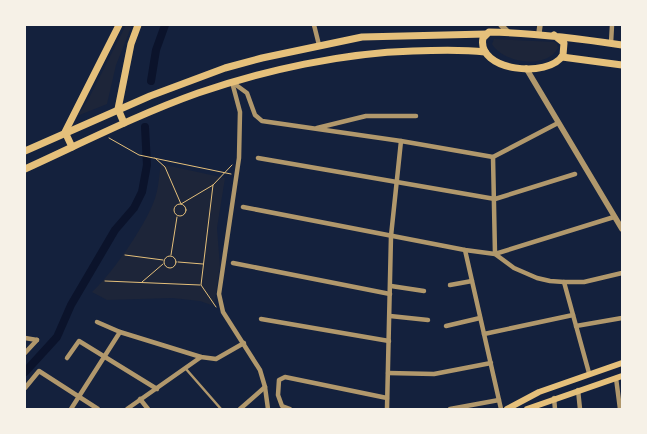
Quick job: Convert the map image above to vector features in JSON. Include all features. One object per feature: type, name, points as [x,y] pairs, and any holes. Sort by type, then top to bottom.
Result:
[{"type":"main road","points":[[65,132],[119,25]]},
{"type":"main road","points":[[124,123],[118,109],[131,44],[138,25]]},
{"type":"main road","points":[[25,151],[118,109],[225,68],[319,45],[362,37],[487,30],[539,33],[622,45]]},
{"type":"main road","points":[[487,30],[482,40],[485,52],[505,66],[526,68],[548,66],[562,58],[622,65]]},
{"type":"main road","points":[[554,35],[564,44],[565,51],[562,58]]},
{"type":"main road","points":[[25,170],[124,123],[232,82],[320,61],[367,53],[465,49],[485,52]]},
{"type":"main road","points":[[65,132],[72,147]]},
{"type":"main road","points":[[506,409],[538,392],[622,363]]},
{"type":"main road","points":[[527,409],[554,398],[619,377]]},
{"type":"street","points":[[314,25],[319,45]]},
{"type":"street","points":[[501,25],[508,32]]},
{"type":"street","points":[[539,33],[540,25]]},
{"type":"street","points":[[611,43],[612,25]]},
{"type":"street","points":[[526,68],[622,229]]},
{"type":"street","points":[[232,82],[247,93],[255,115],[262,121],[401,141],[493,157],[558,122]]},
{"type":"street","points":[[232,82],[240,112],[239,158],[219,294],[223,312],[260,370],[268,409]]},
{"type":"street","points":[[313,129],[366,116],[416,116]]},
{"type":"street","points":[[387,409],[391,236],[401,141]]},
{"type":"street","points":[[493,157],[495,254]]},
{"type":"street","points":[[258,158],[495,199],[575,174]]},
{"type":"street","points":[[243,207],[465,250],[495,254],[614,217]]},
{"type":"street","points":[[465,250],[502,409]]},
{"type":"street","points":[[495,254],[514,268],[537,278],[564,282],[584,282],[622,273]]},
{"type":"street","points":[[233,263],[390,294]]},
{"type":"street","points":[[450,285],[472,281]]},
{"type":"street","points":[[564,282],[589,373]]},
{"type":"street","points":[[391,286],[424,291]]},
{"type":"street","points":[[484,334],[573,315]]},
{"type":"street","points":[[390,316],[428,320]]},
{"type":"street","points":[[446,326],[480,318]]},
{"type":"street","points":[[576,326],[622,318]]},
{"type":"street","points":[[260,319],[389,342]]},
{"type":"street","points":[[97,322],[120,332],[201,357],[216,359],[244,344]]},
{"type":"street","points":[[71,409],[120,332]]},
{"type":"street","points":[[25,338],[37,340],[25,354]]},
{"type":"street","points":[[67,358],[79,341],[157,389]]},
{"type":"street","points":[[127,409],[201,357]]},
{"type":"street","points":[[388,373],[434,374],[491,363]]},
{"type":"street","points":[[25,388],[39,371],[98,409]]},
{"type":"street","points":[[290,409],[282,406],[278,395],[279,380],[285,377],[387,398]]},
{"type":"street","points":[[619,377],[620,409]]},
{"type":"street","points":[[240,409],[265,387]]},
{"type":"street","points":[[578,390],[580,409]]},
{"type":"street","points":[[554,398],[555,409]]},
{"type":"street","points":[[140,399],[148,409]]},
{"type":"street","points":[[450,409],[500,400]]},
{"type":"lane","points":[[185,368],[221,409]]},
{"type":"path","points":[[102,133],[139,155],[237,175]]},
{"type":"path","points":[[154,158],[165,167],[181,204],[186,207],[186,214],[180,217],[177,216]]},
{"type":"path","points":[[171,255],[177,216],[173,208],[177,204],[181,204],[214,185],[239,158]]},
{"type":"path","points":[[214,185],[201,285],[214,306],[223,312]]},
{"type":"path","points":[[125,255],[164,260]]},
{"type":"path","points":[[171,255],[168,255],[164,260],[165,266],[174,267],[177,262]]},
{"type":"path","points":[[171,255],[177,262]]},
{"type":"path","points":[[177,262],[204,264]]},
{"type":"path","points":[[142,283],[164,263]]},
{"type":"path","points":[[105,281],[201,285]]},
{"type":"shaded area","points":[[126,25],[132,25],[116,65],[107,104],[77,116],[87,102]]},
{"type":"shaded area","points":[[494,39],[555,42],[558,48],[552,55],[544,59],[525,61],[505,56],[492,44]]},
{"type":"shaded area","points":[[161,164],[225,178],[217,228],[220,267],[214,306],[200,301],[172,298],[107,300],[92,292],[119,260],[146,219],[156,195]]},
{"type":"waterway","points":[[151,81],[156,50],[165,25]]},
{"type":"waterway","points":[[25,372],[57,337],[71,305],[115,230],[134,208],[142,192],[147,165],[145,127]]}]
